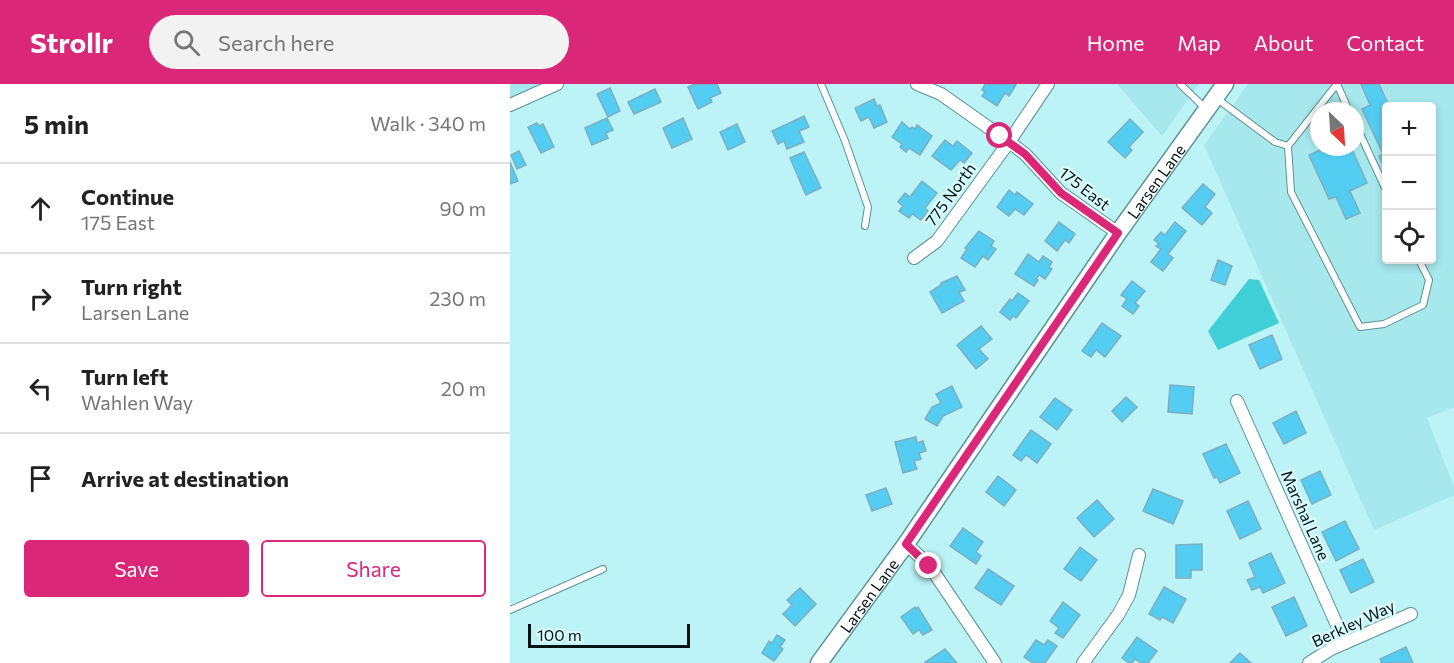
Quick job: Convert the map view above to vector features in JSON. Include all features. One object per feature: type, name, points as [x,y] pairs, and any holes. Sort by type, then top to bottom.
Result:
[{"type":"main road","name":"Larsen Lane","points":[[819,663],[906,544],[1118,233],[1216,97]]},
{"type":"street","points":[[510,105],[557,84]]},
{"type":"street","name":"175 East","points":[[917,84],[941,93],[1009,142],[1025,154],[1061,193],[1118,233]]},
{"type":"street","name":"775 North","points":[[914,258],[937,241],[1048,84]]},
{"type":"street","name":"Marshal Lane","points":[[1237,401],[1345,643]]},
{"type":"street","points":[[906,544],[929,566],[995,663]]},
{"type":"street","points":[[1083,663],[1118,615],[1129,595],[1139,555]]},
{"type":"street","name":"Berkley Way","points":[[1309,663],[1345,643],[1411,614]]},
{"type":"lane","points":[[821,84],[845,141],[868,207],[865,226]]},
{"type":"lane","points":[[1180,84],[1216,97],[1275,142],[1288,146]]},
{"type":"lane","points":[[1322,102],[1336,84],[1345,102]]},
{"type":"lane","points":[[1310,118],[1288,146],[1291,192],[1360,327],[1384,324],[1423,305],[1429,280],[1421,264]]},
{"type":"lane","points":[[1364,142],[1382,181]]},
{"type":"lane","points":[[510,610],[603,569]]},
{"type":"shaded area","points":[[510,84],[544,84],[510,99]]},
{"type":"shaded area","points":[[1117,84],[1199,84],[1162,136]]},
{"type":"shaded area","points":[[1248,84],[1454,84],[1454,407],[1427,418],[1454,487],[1454,495],[1374,530],[1204,145]]},
{"type":"water","points":[[1249,279],[1259,280],[1279,323],[1218,350],[1208,331]]},
{"type":"building","points":[[694,84],[717,84],[721,93],[710,98],[712,102],[698,109],[688,87]]},
{"type":"building","points":[[985,84],[1016,85],[1009,96],[1005,93],[997,106],[982,96],[985,92],[982,90]]},
{"type":"building","points":[[1361,84],[1379,84],[1387,102],[1382,102],[1382,152],[1364,113],[1364,108],[1370,105]]},
{"type":"building","points":[[610,88],[620,111],[608,117],[597,94]]},
{"type":"building","points":[[655,89],[661,102],[634,114],[628,102]]},
{"type":"building","points":[[874,99],[877,106],[880,105],[887,122],[874,128],[869,117],[861,121],[855,108]]},
{"type":"building","points":[[804,116],[809,127],[799,131],[804,142],[787,149],[784,141],[778,144],[772,131]]},
{"type":"building","points":[[607,118],[613,130],[606,133],[608,138],[592,145],[585,128]]},
{"type":"building","points":[[683,118],[692,139],[672,148],[663,128]]},
{"type":"building","points":[[1130,119],[1143,132],[1129,147],[1132,150],[1125,158],[1108,142]]},
{"type":"building","points":[[902,122],[910,129],[912,127],[915,129],[917,125],[932,136],[920,155],[909,148],[906,152],[900,147],[902,144],[892,137]]},
{"type":"building","points":[[537,123],[539,126],[543,124],[554,147],[541,153],[528,127]]},
{"type":"building","points":[[737,124],[745,142],[728,150],[720,132]]},
{"type":"building","points":[[945,140],[953,146],[957,141],[972,153],[964,163],[960,160],[951,170],[932,156]]},
{"type":"building","points":[[519,151],[526,165],[517,169],[511,155]]},
{"type":"building","points":[[804,152],[821,188],[806,195],[790,158]]},
{"type":"building","points":[[1309,155],[1355,156],[1367,183],[1350,191],[1360,213],[1346,219],[1336,197],[1329,199]]},
{"type":"building","points":[[510,162],[518,181],[510,184]]},
{"type":"building","points":[[922,181],[937,193],[925,208],[928,211],[921,220],[912,214],[909,218],[899,211],[903,206],[898,202],[905,193],[910,197]]},
{"type":"building","points":[[1203,184],[1215,194],[1205,207],[1212,213],[1202,225],[1182,208]]},
{"type":"building","points":[[1009,190],[1015,195],[1017,192],[1033,204],[1024,215],[1015,209],[1009,216],[997,207]]},
{"type":"building","points":[[1059,222],[1075,234],[1069,243],[1065,240],[1057,251],[1045,241]]},
{"type":"building","points":[[1175,222],[1186,231],[1168,254],[1173,258],[1163,271],[1151,262],[1161,249],[1156,246],[1159,244],[1154,240],[1161,232],[1165,235]]},
{"type":"building","points":[[979,231],[994,241],[991,246],[996,249],[988,260],[983,256],[975,267],[961,258],[967,249],[965,248]]},
{"type":"building","points":[[1028,254],[1039,262],[1043,256],[1052,262],[1049,267],[1052,269],[1045,279],[1039,275],[1034,286],[1015,274]]},
{"type":"building","points":[[1218,260],[1232,266],[1225,285],[1211,280]]},
{"type":"building","points":[[957,276],[965,290],[959,292],[964,301],[942,313],[930,292],[941,283]]},
{"type":"building","points":[[1132,281],[1145,291],[1135,303],[1139,306],[1133,314],[1122,306],[1127,299],[1121,295]]},
{"type":"building","points":[[1018,293],[1029,301],[1016,318],[1013,316],[1010,320],[1000,312]]},
{"type":"building","points":[[1102,323],[1121,336],[1105,357],[1096,350],[1091,357],[1082,351]]},
{"type":"building","points":[[981,326],[992,339],[979,349],[988,359],[976,369],[957,345]]},
{"type":"building","points":[[1272,335],[1282,359],[1260,369],[1249,345]]},
{"type":"building","points":[[1170,385],[1194,387],[1192,414],[1168,412]]},
{"type":"building","points":[[952,386],[962,407],[943,416],[937,426],[925,419],[932,407],[941,403],[936,394]]},
{"type":"building","points":[[1126,397],[1137,407],[1122,422],[1112,411]]},
{"type":"building","points":[[1055,398],[1072,410],[1057,430],[1040,417]]},
{"type":"building","points":[[1296,411],[1306,433],[1284,444],[1273,423]]},
{"type":"building","points":[[1031,430],[1051,444],[1037,463],[1026,455],[1021,461],[1013,455]]},
{"type":"building","points":[[916,437],[917,443],[923,441],[926,451],[919,453],[921,459],[914,461],[917,469],[903,473],[895,442]]},
{"type":"building","points":[[1226,444],[1240,473],[1220,483],[1217,477],[1214,478],[1203,454]]},
{"type":"building","points":[[1320,471],[1331,495],[1312,504],[1301,480]]},
{"type":"building","points":[[998,476],[1016,490],[1004,506],[986,492]]},
{"type":"building","points":[[886,488],[892,504],[872,511],[866,495]]},
{"type":"building","points":[[1153,489],[1183,501],[1173,524],[1143,511]]},
{"type":"building","points":[[1097,500],[1114,519],[1094,537],[1077,518]]},
{"type":"building","points":[[1248,501],[1261,529],[1240,539],[1227,511]]},
{"type":"building","points":[[1345,521],[1359,549],[1336,561],[1322,532]]},
{"type":"building","points":[[963,528],[983,542],[976,552],[981,556],[976,564],[950,546]]},
{"type":"building","points":[[1202,544],[1202,570],[1191,570],[1191,578],[1176,578],[1176,545]]},
{"type":"building","points":[[1080,547],[1097,560],[1081,581],[1064,569]]},
{"type":"building","points":[[1271,553],[1285,583],[1263,593],[1260,587],[1252,590],[1247,580],[1255,577],[1249,563]]},
{"type":"building","points":[[1363,559],[1374,582],[1351,593],[1340,570]]},
{"type":"building","points":[[988,569],[1014,586],[1001,605],[975,588]]},
{"type":"building","points":[[1164,587],[1186,599],[1173,623],[1149,614]]},
{"type":"building","points":[[800,588],[816,604],[795,626],[783,614],[792,605],[787,600]]},
{"type":"building","points":[[1294,597],[1307,626],[1286,636],[1272,607]]},
{"type":"building","points":[[1063,602],[1080,615],[1063,638],[1055,633],[1059,628],[1050,621]]},
{"type":"building","points":[[915,607],[916,609],[918,607],[932,630],[923,635],[919,630],[913,634],[901,617]]},
{"type":"building","points":[[777,635],[785,640],[780,647],[783,649],[774,661],[762,653],[769,641],[772,643]]},
{"type":"building","points":[[1137,637],[1157,651],[1148,663],[1141,663],[1135,659],[1129,663],[1122,658]]},
{"type":"building","points":[[1036,640],[1044,645],[1048,640],[1057,646],[1045,663],[1033,663],[1024,657]]},
{"type":"building","points":[[1406,647],[1413,663],[1382,663],[1380,659]]},
{"type":"building","points":[[945,649],[957,663],[925,662]]},
{"type":"building","points":[[1240,653],[1251,663],[1230,663]]},
{"type":"route","points":[[929,566],[906,544],[1118,233],[1051,185],[1025,154],[1000,136]]}]
